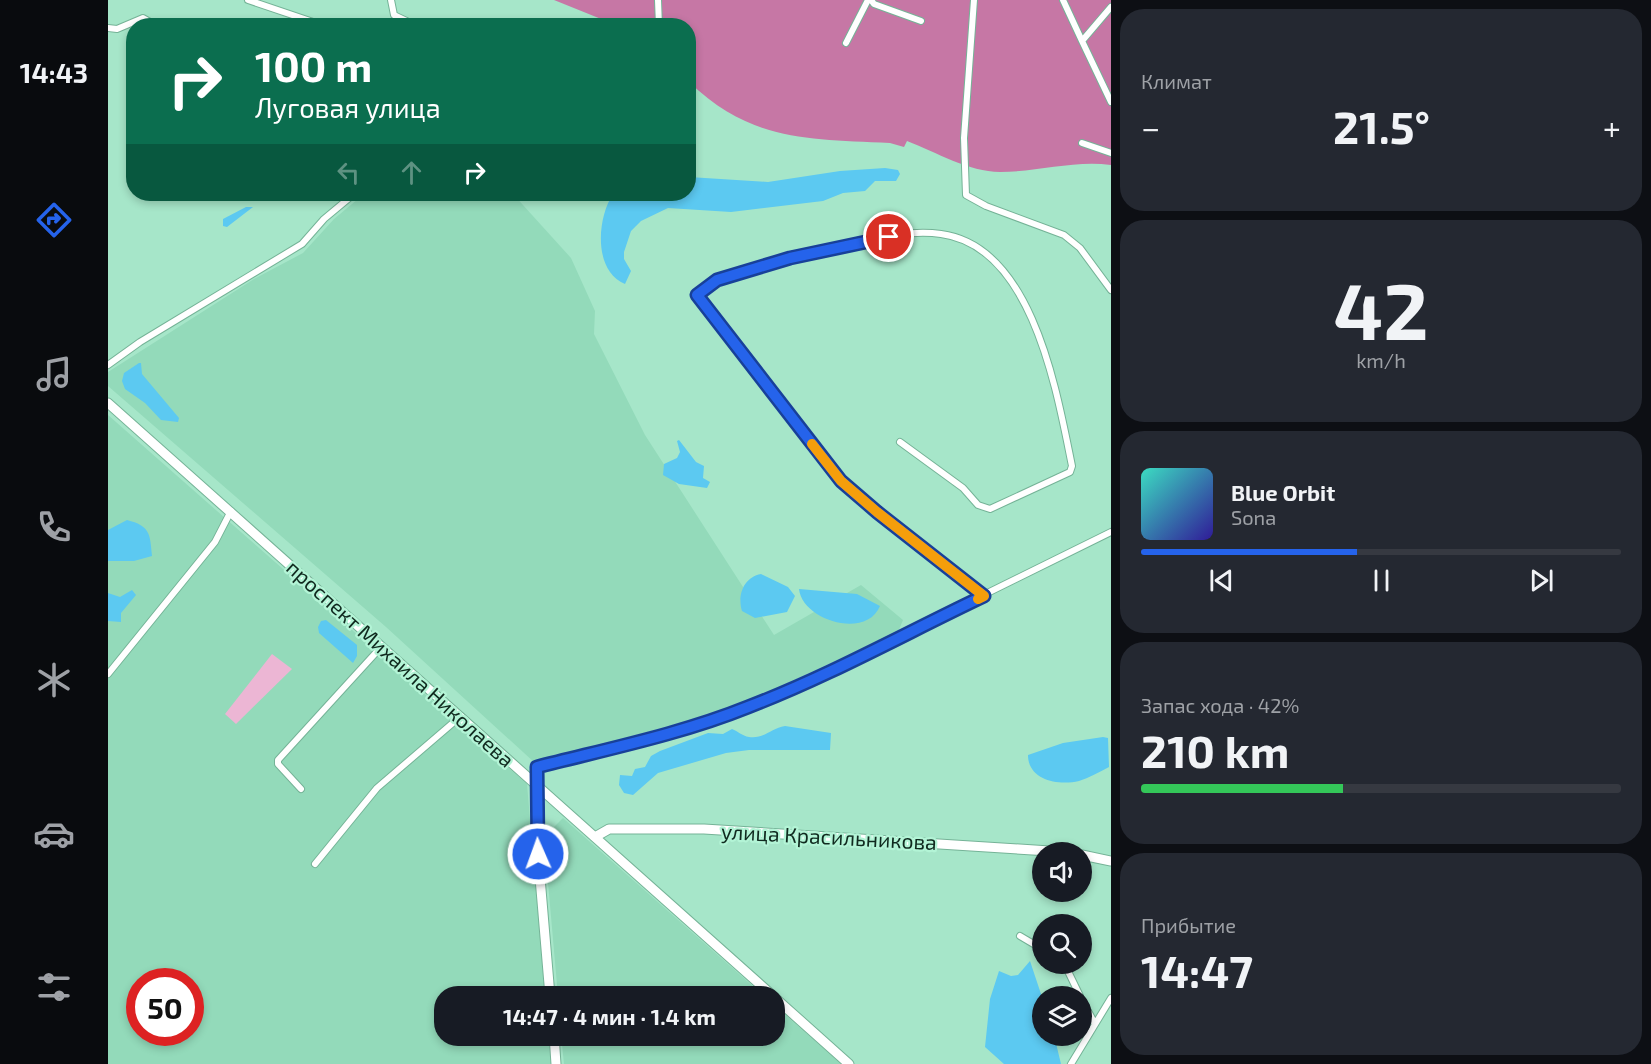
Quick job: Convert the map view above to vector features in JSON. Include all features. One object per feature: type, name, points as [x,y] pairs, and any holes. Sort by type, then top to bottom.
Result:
[{"type":"main road","name":"проспект Михаила Николаева","points":[[108,403],[761,986]]},
{"type":"main road","points":[[538,785],[538,843],[549,986]]},
{"type":"main road","name":"улица Красильникова","points":[[595,837],[609,829],[704,829],[1032,850]]},
{"type":"main road","points":[[1092,857],[1111,861]]},
{"type":"main road","name":"проспект Михаила Николаева","points":[[785,1008],[849,1064]]},
{"type":"main road","points":[[555,1046],[556,1064]]},
{"type":"street","points":[[248,0],[301,18]]},
{"type":"street","points":[[391,0],[394,15],[400,18]]},
{"type":"street","points":[[658,0],[659,18]]},
{"type":"street","points":[[846,43],[870,0],[874,4],[921,21]]},
{"type":"street","points":[[974,0],[964,138],[966,195],[986,207],[1064,235],[1080,248],[1111,290]]},
{"type":"street","points":[[1063,0],[1111,102]]},
{"type":"street","points":[[1082,41],[1111,7]]},
{"type":"street","points":[[108,28],[117,29],[126,25]]},
{"type":"street","points":[[1082,143],[1111,153]]},
{"type":"street","points":[[108,365],[140,342],[302,244],[324,219],[346,201]]},
{"type":"street","points":[[900,441],[963,488],[984,508],[990,509],[1070,472],[1072,466],[1058,397],[1043,348],[1012,282],[982,251],[963,240],[942,234],[902,235],[790,258],[717,280],[697,295],[841,481],[984,596]]},
{"type":"street","points":[[108,674],[215,542],[231,512]]},
{"type":"street","points":[[538,785],[537,767],[710,721],[749,707],[799,686],[1111,532]]},
{"type":"street","points":[[301,789],[278,764],[278,760],[382,646]]},
{"type":"street","points":[[315,864],[377,788],[461,716]]},
{"type":"street","points":[[1020,936],[1032,943]]},
{"type":"street","points":[[1071,1064],[1111,998]]},
{"type":"street","points":[[1092,1018],[1095,1024]]},
{"type":"shaded area","points":[[554,0],[1111,0],[1111,165],[1083,164],[1014,171],[988,171],[953,161],[907,141],[904,147],[890,143],[807,138],[759,127],[712,102],[696,88],[696,18],[599,18]]},
{"type":"shaded area","points":[[356,201],[519,201],[571,258],[595,311],[594,334],[645,435],[774,635],[861,585],[903,620],[898,632],[764,694],[709,715],[535,763],[386,627],[108,386],[108,372],[254,279],[303,253],[334,219]]},
{"type":"shaded area","points":[[108,415],[527,784],[544,986],[434,986],[434,1046],[549,1046],[551,1064],[108,1064]]},
{"type":"shaded area","points":[[272,654],[292,669],[236,724],[225,714]]},
{"type":"shaded area","points":[[563,818],[753,986],[557,986],[544,837]]},
{"type":"shaded area","points":[[785,1015],[841,1064],[564,1064],[562,1046],[785,1046]]},
{"type":"water","points":[[885,168],[898,170],[900,174],[896,181],[875,181],[865,191],[843,193],[823,201],[731,212],[668,208],[641,221],[631,231],[624,252],[624,259],[631,271],[625,284],[607,268],[603,256],[601,230],[610,201],[696,201],[696,177],[768,182],[840,171]]},
{"type":"water","points":[[246,207],[253,207],[227,227],[223,226],[223,219]]},
{"type":"water","points":[[141,363],[142,374],[179,418],[178,422],[161,420],[145,403],[125,389],[122,381],[124,373]]},
{"type":"water","points":[[679,440],[696,462],[704,466],[703,478],[710,482],[707,488],[679,484],[663,475],[664,464],[677,458],[680,452],[677,441]]},
{"type":"water","points":[[127,520],[140,525],[147,532],[152,556],[134,561],[108,561],[108,530]]},
{"type":"water","points":[[761,574],[788,587],[795,596],[787,612],[755,618],[742,611],[740,599],[743,588],[750,579]]},
{"type":"water","points":[[799,589],[857,594],[880,606],[873,616],[862,622],[849,624],[835,622],[811,610],[803,600]]},
{"type":"water","points":[[132,590],[136,595],[121,613],[121,622],[108,621],[108,593],[120,597]]},
{"type":"water","points":[[326,620],[357,645],[357,656],[353,663],[319,633],[318,627],[321,621]]},
{"type":"water","points":[[785,726],[831,733],[830,750],[749,750],[726,753],[658,773],[633,795],[624,793],[619,785],[620,775],[632,776],[635,769],[645,767],[651,756],[708,733],[723,734],[732,729],[755,737]]},
{"type":"water","points":[[1108,738],[1109,767],[1083,780],[1054,782],[1039,776],[1029,764],[1028,755],[1063,743]]},
{"type":"water","points":[[1030,961],[1032,974],[1034,974],[1038,986],[1032,986],[1032,1046],[1057,1046],[1061,1064],[1004,1064],[985,1047],[990,999],[999,971],[1011,976],[1018,975]]},
{"type":"slow traffic","points":[[812,444],[841,481],[984,596],[978,599]]},
{"type":"route","points":[[538,854],[537,767],[710,721],[749,707],[799,686],[984,596],[841,481],[697,295],[717,280],[790,258],[889,237]]}]
